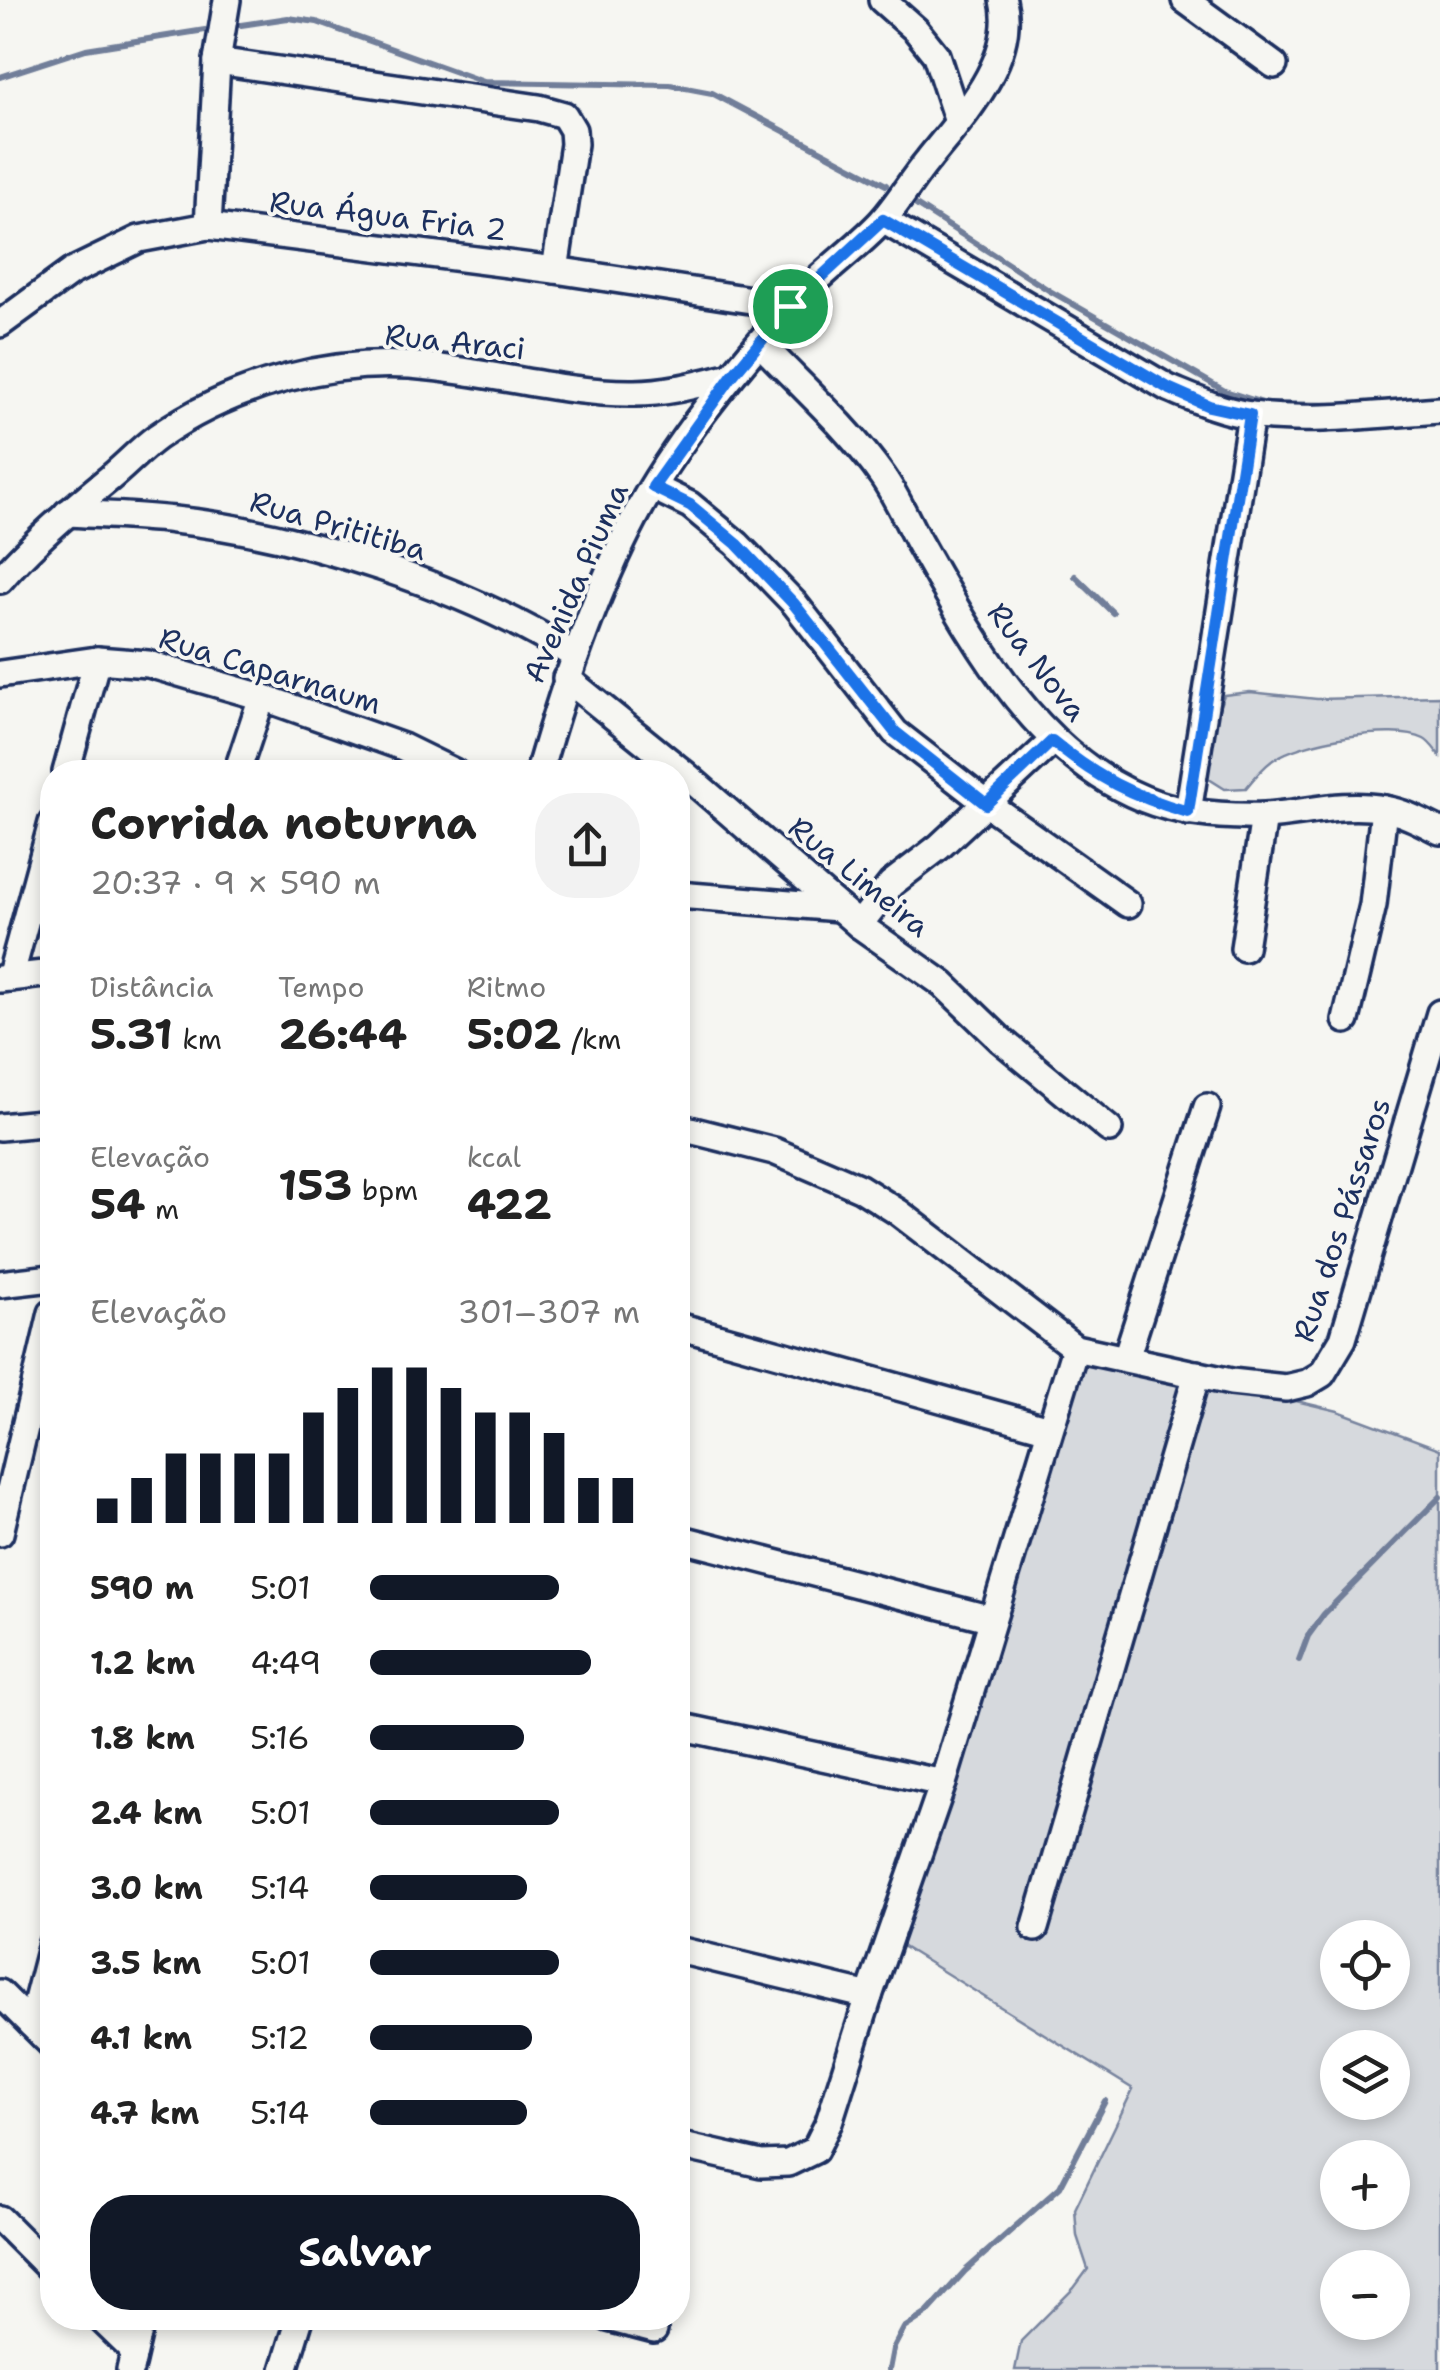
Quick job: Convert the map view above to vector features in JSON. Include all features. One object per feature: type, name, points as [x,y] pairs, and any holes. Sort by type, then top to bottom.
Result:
[{"type":"street","points":[[208,226],[217,61],[228,0]]},
{"type":"street","points":[[882,0],[916,30],[936,56],[958,122]]},
{"type":"street","name":"Avenida Piuma","points":[[542,760],[570,667],[634,518],[732,376],[790,306],[883,220],[958,122],[986,82],[1000,48],[1003,0]]},
{"type":"street","points":[[1185,0],[1274,65]]},
{"type":"street","points":[[217,61],[539,108],[564,115],[573,130],[574,144],[554,270]]},
{"type":"street","points":[[883,220],[1168,388],[1209,406],[1250,415],[1324,417],[1440,410]]},
{"type":"street","name":"Rua Água Fria 2","points":[[0,324],[71,272],[139,240],[208,226],[554,270],[790,306]]},
{"type":"street","name":"Rua Nova","points":[[760,343],[884,478],[968,630],[1052,741],[1112,785],[1188,812],[1264,816],[1337,806],[1384,808],[1440,831]]},
{"type":"street","name":"Rua Araci","points":[[0,580],[67,513],[157,438],[221,403],[282,379],[384,363],[635,393],[686,388],[732,376]]},
{"type":"street","points":[[1188,812],[1250,415]]},
{"type":"street","points":[[653,487],[690,505],[737,544],[794,604],[895,732],[986,804],[1128,904]]},
{"type":"street","name":"Rua Prititiba","points":[[67,513],[174,520],[310,546],[456,596],[544,636],[570,667]]},
{"type":"street","points":[[69,760],[96,660]]},
{"type":"street","name":"Rua Caparnaum","points":[[0,674],[96,660],[148,664],[262,697],[430,760]]},
{"type":"street","name":"Rua Limeira","points":[[570,667],[670,760]]},
{"type":"street","points":[[241,760],[262,697]]},
{"type":"street","points":[[690,897],[849,917],[939,847],[1052,741]]},
{"type":"street","points":[[399,760],[403,747]]},
{"type":"street","name":"Rua Limeira","points":[[690,778],[849,917],[943,984],[1002,1040],[1109,1129]]},
{"type":"street","points":[[1346,1020],[1373,905],[1384,808]]},
{"type":"street","points":[[1244,948],[1264,816]]},
{"type":"street","points":[[40,862],[5,978],[40,974]]},
{"type":"street","name":"Rua dos Pássaros","points":[[1076,1348],[1258,1386],[1286,1388],[1322,1374],[1333,1360],[1348,1322],[1440,1013]]},
{"type":"street","points":[[1126,1358],[1207,1106]]},
{"type":"street","points":[[0,1127],[40,1123]]},
{"type":"street","points":[[690,1131],[774,1151],[860,1188],[898,1212],[1076,1348],[943,1783],[828,2122],[815,2150],[788,2163],[760,2164],[690,2148]]},
{"type":"street","points":[[0,1284],[40,1279]]},
{"type":"street","points":[[690,1329],[1049,1429]]},
{"type":"street","points":[[0,1534],[40,1364]]},
{"type":"street","points":[[1035,1928],[1197,1374]]},
{"type":"street","points":[[690,1541],[992,1619]]},
{"type":"street","points":[[690,1729],[943,1783]]},
{"type":"street","points":[[690,1953],[868,1996]]},
{"type":"street","points":[[31,2024],[40,1989]]},
{"type":"street","points":[[0,1993],[40,2033]]},
{"type":"street","points":[[0,2220],[40,2259]]},
{"type":"street","points":[[109,2330],[131,2360]]},
{"type":"street","points":[[131,2360],[139,2330]]},
{"type":"street","points":[[284,2370],[296,2330]]},
{"type":"shaded area","points":[[1250,692],[1317,699],[1440,696],[1440,756],[1426,740],[1410,735],[1347,737],[1286,753],[1265,766],[1246,788],[1225,789],[1206,777],[1214,725],[1224,695]]},
{"type":"shaded area","points":[[1070,1347],[1338,1411],[1440,1449],[1440,2370],[1015,2370],[1021,2341],[1088,2269],[1077,2236],[1075,2209],[1133,2089],[881,1933]]},
{"type":"waterway","points":[[241,25],[288,18],[317,22],[484,82],[670,85],[712,93],[886,185]]},
{"type":"waterway","points":[[0,77],[86,49],[205,30]]},
{"type":"waterway","points":[[916,205],[1050,291],[1225,391],[1266,404],[1344,405]]},
{"type":"waterway","points":[[1075,576],[1113,613]]},
{"type":"waterway","points":[[1299,1660],[1308,1636],[1324,1614],[1440,1497]]},
{"type":"waterway","points":[[889,2370],[893,2349],[904,2328],[927,2313],[965,2271],[1060,2187],[1105,2101]]},
{"type":"route","points":[[883,220],[1168,388],[1209,406],[1250,415],[1188,812],[1112,785],[1052,741],[986,804],[895,732],[794,604],[737,544],[690,505],[653,487],[732,376],[790,306],[883,220]]}]
